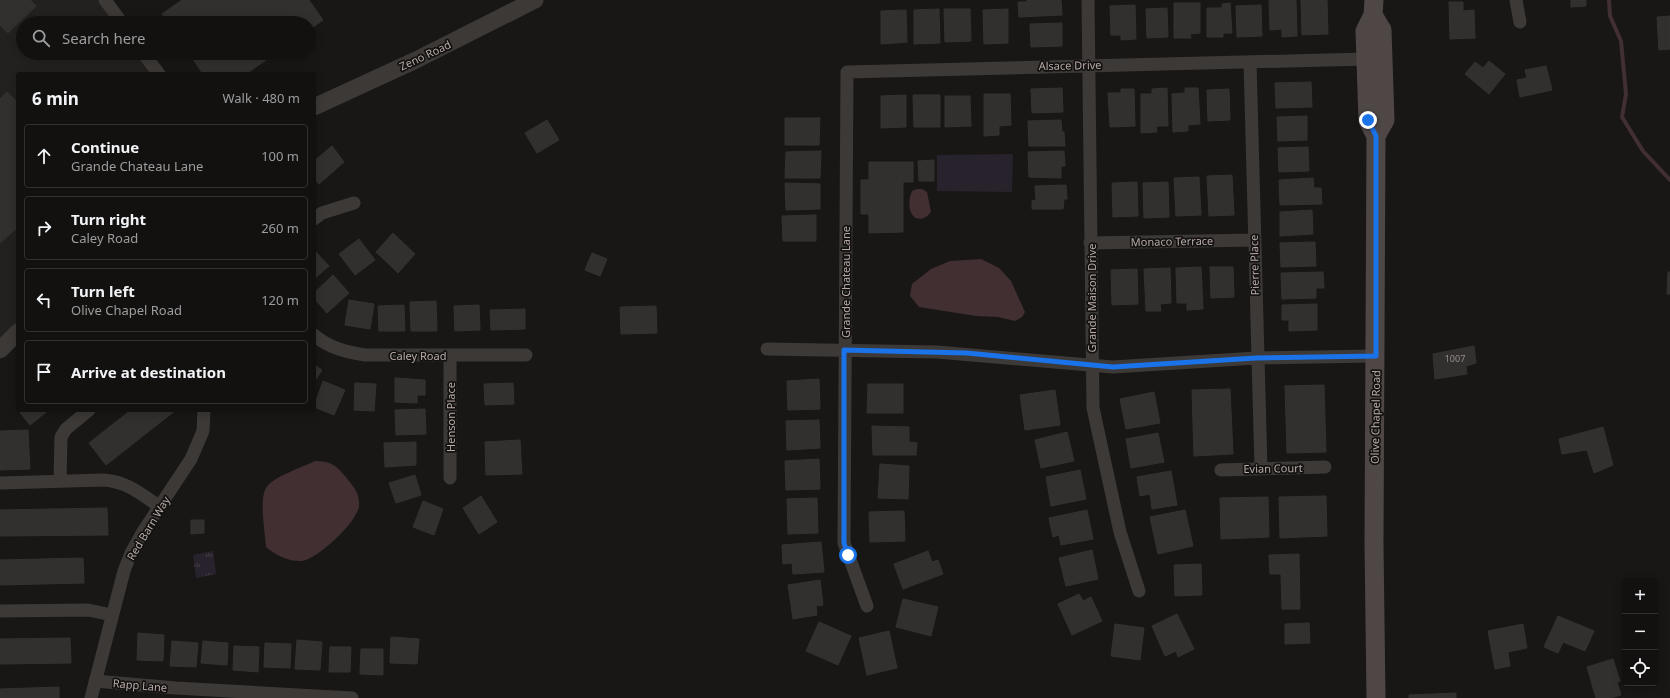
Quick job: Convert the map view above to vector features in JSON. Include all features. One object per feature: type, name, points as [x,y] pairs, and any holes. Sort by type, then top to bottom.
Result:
[{"type":"main road","name":"Olive Chapel Road","points":[[1373,7],[1365,31],[1368,120],[1376,136],[1374,544],[1376,698]]},
{"type":"main road","name":"Olive Chapel Road","points":[[1373,7],[1382,30],[1385,120],[1376,136]]},
{"type":"street","points":[[105,0],[117,16]]},
{"type":"street","name":"Zeno Road","points":[[316,106],[416,60],[535,0]]},
{"type":"street","name":"Grande Maison Drive","points":[[1088,0],[1091,366],[1093,408],[1096,430],[1120,532],[1138,591]]},
{"type":"street","points":[[1516,0],[1520,22]]},
{"type":"street","name":"Alsace Drive","points":[[845,146],[847,72],[1366,59]]},
{"type":"street","points":[[148,60],[157,72]]},
{"type":"street","name":"Pierre Place","points":[[1250,62],[1256,358],[1261,468]]},
{"type":"street","name":"Grande Chateau Lane","points":[[845,146],[844,543],[867,606]]},
{"type":"street","points":[[316,218],[322,213],[354,203]]},
{"type":"street","name":"Monaco Terrace","points":[[1090,243],[1253,240]]},
{"type":"street","points":[[0,350],[16,334]]},
{"type":"street","name":"Caley Road","points":[[316,336],[328,344],[352,353],[386,355],[526,355]]},
{"type":"street","points":[[768,349],[959,353],[1113,367],[1256,358],[1376,356]]},
{"type":"street","name":"Henson Place","points":[[450,355],[450,478]]},
{"type":"street","points":[[60,481],[61,437],[66,429],[87,412]]},
{"type":"street","name":"Red Barn Way","points":[[91,698],[124,571],[131,553],[191,459],[203,431],[204,412]]},
{"type":"street","name":"Evian Court","points":[[1221,470],[1326,467]]},
{"type":"street","points":[[0,483],[60,481],[119,482],[130,486],[160,507]]},
{"type":"street","points":[[0,611],[88,610],[112,615]]},
{"type":"street","name":"Rapp Lane","points":[[95,681],[176,693],[352,698]]},
{"type":"shaded area","points":[[0,0],[105,0],[117,16],[16,16],[16,60],[148,60],[157,72],[16,72],[16,334],[0,350]]},
{"type":"shaded area","points":[[922,189],[927,192],[931,212],[922,219],[915,218],[910,209],[909,202],[912,191]]},
{"type":"shaded area","points":[[981,259],[999,268],[1011,281],[1025,312],[1022,317],[1015,321],[998,317],[976,316],[919,307],[910,296],[912,284],[931,269],[950,261]]},
{"type":"shaded area","points":[[315,461],[325,462],[336,466],[351,483],[359,501],[357,513],[336,539],[317,554],[302,561],[287,559],[274,553],[266,547],[263,508],[264,493],[269,484],[274,480]]},
{"type":"green space","points":[[1013,154],[1012,192],[937,191],[937,155]]},
{"type":"green space","points":[[213,551],[216,574],[196,578],[193,555]]},
{"type":"building","points":[[0,0],[30,0],[36,6],[26,16],[16,16],[16,25],[8,33],[0,25]]},
{"type":"building","points":[[182,0],[309,0],[323,20],[316,25],[316,16],[163,16],[162,14]]},
{"type":"building","points":[[1027,0],[1061,0],[1062,15],[1019,17],[1018,2],[1027,2]]},
{"type":"building","points":[[1269,0],[1296,0],[1297,36],[1282,37],[1282,29],[1270,30]]},
{"type":"building","points":[[1301,0],[1327,0],[1328,34],[1302,35]]},
{"type":"building","points":[[1571,0],[1586,0],[1586,6],[1571,7]]},
{"type":"building","points":[[1449,2],[1463,2],[1463,11],[1474,10],[1475,38],[1450,39]]},
{"type":"building","points":[[1174,3],[1200,3],[1200,33],[1190,34],[1191,38],[1174,38]]},
{"type":"building","points":[[1230,3],[1232,33],[1223,33],[1223,37],[1207,37],[1207,8],[1222,8],[1222,4]]},
{"type":"building","points":[[1135,5],[1136,39],[1121,40],[1121,35],[1111,35],[1110,6]]},
{"type":"building","points":[[1261,5],[1262,36],[1237,37],[1236,6]]},
{"type":"building","points":[[1167,8],[1168,37],[1147,38],[1146,9]]},
{"type":"building","points":[[939,9],[940,43],[914,44],[914,10]]},
{"type":"building","points":[[944,9],[970,9],[971,41],[945,42]]},
{"type":"building","points":[[1008,9],[1008,43],[984,44],[983,10]]},
{"type":"building","points":[[906,10],[907,42],[881,44],[881,11]]},
{"type":"building","points":[[1670,16],[1670,49],[1659,50],[1657,17]]},
{"type":"building","points":[[1062,23],[1062,46],[1031,47],[1030,24]]},
{"type":"building","points":[[194,60],[266,60],[249,72],[202,72]]},
{"type":"building","points":[[1489,61],[1505,74],[1489,94],[1465,74],[1475,62],[1483,68]]},
{"type":"building","points":[[1546,66],[1552,90],[1520,97],[1517,80],[1527,78],[1525,70]]},
{"type":"building","points":[[1311,82],[1312,107],[1276,108],[1275,83]]},
{"type":"building","points":[[1062,88],[1063,112],[1032,113],[1031,89]]},
{"type":"building","points":[[1167,88],[1168,126],[1156,126],[1157,132],[1141,133],[1141,94],[1152,94],[1152,89]]},
{"type":"building","points":[[1185,88],[1198,88],[1200,124],[1188,125],[1188,131],[1173,132],[1172,94],[1185,93]]},
{"type":"building","points":[[1121,89],[1134,89],[1135,126],[1110,127],[1108,93],[1121,93]]},
{"type":"building","points":[[1229,89],[1230,120],[1208,121],[1207,90]]},
{"type":"building","points":[[7,92],[16,101],[16,229],[0,243],[0,99]]},
{"type":"building","points":[[984,94],[1010,94],[1011,125],[999,126],[999,135],[984,136]]},
{"type":"building","points":[[906,95],[906,127],[881,128],[881,96]]},
{"type":"building","points":[[913,95],[940,95],[940,127],[914,127]]},
{"type":"building","points":[[945,96],[970,96],[971,126],[945,127]]},
{"type":"building","points":[[1307,116],[1307,140],[1278,141],[1277,117]]},
{"type":"building","points":[[785,118],[820,118],[819,145],[785,145]]},
{"type":"building","points":[[547,120],[559,140],[537,153],[525,133]]},
{"type":"building","points":[[1061,120],[1065,146],[1029,146],[1028,121]]},
{"type":"building","points":[[332,146],[344,162],[319,184],[316,180],[316,159]]},
{"type":"building","points":[[1308,147],[1309,171],[1279,172],[1278,148]]},
{"type":"building","points":[[821,151],[820,178],[785,178],[786,152]]},
{"type":"building","points":[[1064,151],[1065,166],[1061,166],[1061,178],[1029,177],[1028,152]]},
{"type":"building","points":[[934,160],[934,181],[919,181],[918,161]]},
{"type":"building","points":[[869,162],[913,162],[913,182],[903,182],[903,232],[869,233],[869,214],[861,214],[861,180],[869,180]]},
{"type":"building","points":[[1232,175],[1234,215],[1209,216],[1207,176]]},
{"type":"building","points":[[1199,177],[1201,215],[1176,216],[1174,178]]},
{"type":"building","points":[[1313,178],[1314,188],[1321,188],[1322,204],[1280,205],[1279,180]]},
{"type":"building","points":[[1137,182],[1138,216],[1113,217],[1112,183]]},
{"type":"building","points":[[1168,182],[1169,217],[1144,218],[1143,183]]},
{"type":"building","points":[[785,183],[820,184],[820,209],[786,210]]},
{"type":"building","points":[[1066,185],[1067,199],[1064,199],[1063,209],[1032,209],[1032,201],[1036,200],[1035,186]]},
{"type":"building","points":[[1312,210],[1313,234],[1280,236],[1280,212]]},
{"type":"building","points":[[816,215],[816,241],[783,241],[782,216]]},
{"type":"building","points":[[393,233],[415,254],[398,273],[376,252]]},
{"type":"building","points":[[359,239],[375,260],[355,275],[339,254]]},
{"type":"building","points":[[1315,242],[1316,266],[1281,267],[1280,243]]},
{"type":"building","points":[[316,252],[329,266],[316,277]]},
{"type":"building","points":[[592,253],[607,259],[600,276],[585,270]]},
{"type":"building","points":[[1201,267],[1203,309],[1187,310],[1187,303],[1177,303],[1176,268]]},
{"type":"building","points":[[1210,267],[1233,267],[1234,297],[1211,298]]},
{"type":"building","points":[[1170,268],[1171,303],[1160,304],[1161,311],[1146,311],[1144,269]]},
{"type":"building","points":[[1137,269],[1138,304],[1112,305],[1111,270]]},
{"type":"building","points":[[1323,272],[1324,288],[1316,288],[1316,298],[1282,299],[1281,273]]},
{"type":"building","points":[[1668,272],[1670,272],[1670,294],[1667,294]]},
{"type":"building","points":[[333,275],[349,293],[327,313],[316,300],[316,291]]},
{"type":"building","points":[[349,300],[374,304],[370,329],[345,325]]},
{"type":"building","points":[[436,301],[437,331],[411,331],[410,302]]},
{"type":"building","points":[[1317,304],[1317,330],[1289,331],[1289,320],[1282,320],[1282,305]]},
{"type":"building","points":[[404,305],[405,331],[379,331],[378,306]]},
{"type":"building","points":[[479,305],[480,330],[455,331],[454,306]]},
{"type":"building","points":[[656,306],[657,333],[621,334],[620,307]]},
{"type":"building","points":[[525,309],[525,329],[491,330],[490,310]]},
{"type":"building","points":[[1474,346],[1476,363],[1466,366],[1467,374],[1435,379],[1433,354]]},
{"type":"building","points":[[316,366],[322,370],[316,379]]},
{"type":"building","points":[[395,378],[425,380],[425,395],[417,395],[417,403],[395,402]]},
{"type":"building","points":[[819,379],[820,409],[788,410],[787,381]]},
{"type":"building","points":[[323,381],[345,390],[334,415],[316,408],[316,401]]},
{"type":"building","points":[[355,383],[376,384],[374,411],[354,410]]},
{"type":"building","points":[[513,383],[514,404],[485,405],[484,384]]},
{"type":"building","points":[[868,384],[903,384],[903,413],[867,413]]},
{"type":"building","points":[[1324,385],[1326,452],[1287,453],[1285,386]]},
{"type":"building","points":[[1230,389],[1233,454],[1194,456],[1192,390]]},
{"type":"building","points":[[1055,390],[1060,425],[1025,430],[1020,395]]},
{"type":"building","points":[[1154,392],[1160,423],[1126,429],[1120,399]]},
{"type":"building","points":[[425,409],[426,434],[396,435],[395,410]]},
{"type":"building","points":[[20,412],[46,412],[30,425]]},
{"type":"building","points":[[128,412],[173,412],[106,465],[89,443]]},
{"type":"building","points":[[819,420],[820,448],[787,450],[786,421]]},
{"type":"building","points":[[872,426],[909,427],[909,442],[917,443],[916,455],[873,455]]},
{"type":"building","points":[[1603,427],[1613,465],[1594,473],[1587,450],[1562,454],[1559,439]]},
{"type":"building","points":[[28,430],[30,469],[0,470],[0,431]]},
{"type":"building","points":[[1067,432],[1074,461],[1041,468],[1035,440]]},
{"type":"building","points":[[1158,433],[1164,462],[1131,468],[1126,439]]},
{"type":"building","points":[[520,440],[522,474],[486,475],[485,442]]},
{"type":"building","points":[[416,442],[416,465],[385,467],[384,443]]},
{"type":"building","points":[[819,459],[820,489],[786,490],[785,461]]},
{"type":"building","points":[[880,464],[909,466],[908,499],[878,498]]},
{"type":"building","points":[[1080,470],[1086,499],[1051,506],[1046,477]]},
{"type":"building","points":[[1171,471],[1177,505],[1152,509],[1150,494],[1140,496],[1137,477]]},
{"type":"building","points":[[415,475],[421,495],[396,503],[389,483]]},
{"type":"building","points":[[481,496],[497,522],[479,534],[463,508]]},
{"type":"building","points":[[1326,496],[1327,536],[1280,538],[1279,497]]},
{"type":"building","points":[[1268,497],[1269,537],[1221,539],[1220,498]]},
{"type":"building","points":[[817,498],[818,533],[788,534],[787,499]]},
{"type":"building","points":[[423,501],[443,509],[434,535],[413,527]]},
{"type":"building","points":[[107,508],[108,535],[0,536],[0,510]]},
{"type":"building","points":[[1087,510],[1093,539],[1061,545],[1059,535],[1053,537],[1049,518]]},
{"type":"building","points":[[1185,510],[1193,546],[1158,554],[1150,517]]},
{"type":"building","points":[[904,511],[905,541],[870,542],[869,512]]},
{"type":"building","points":[[191,520],[204,520],[204,533],[191,534]]},
{"type":"building","points":[[821,542],[824,572],[793,574],[792,563],[783,564],[782,545]]},
{"type":"building","points":[[1092,550],[1098,579],[1066,586],[1059,558]]},
{"type":"building","points":[[928,551],[932,562],[938,560],[943,574],[903,589],[894,564]]},
{"type":"building","points":[[1299,554],[1300,609],[1282,609],[1281,574],[1270,574],[1269,555]]},
{"type":"building","points":[[83,558],[84,583],[0,585],[0,560]]},
{"type":"building","points":[[1201,564],[1202,595],[1175,596],[1174,565]]},
{"type":"building","points":[[820,580],[823,605],[816,606],[817,615],[793,619],[788,585]]},
{"type":"building","points":[[1079,594],[1083,601],[1091,597],[1102,621],[1072,635],[1058,604]]},
{"type":"building","points":[[903,599],[938,607],[931,636],[896,627]]},
{"type":"building","points":[[1177,614],[1194,649],[1178,657],[1176,651],[1165,656],[1152,626]]},
{"type":"building","points":[[1558,616],[1594,631],[1585,651],[1563,642],[1558,653],[1544,647]]},
{"type":"building","points":[[819,622],[851,636],[838,665],[806,651]]},
{"type":"building","points":[[1309,623],[1310,643],[1285,644],[1285,624]]},
{"type":"building","points":[[1115,624],[1144,628],[1140,660],[1111,656]]},
{"type":"building","points":[[1523,624],[1527,648],[1508,652],[1510,666],[1495,669],[1488,631]]},
{"type":"building","points":[[889,631],[897,668],[867,675],[859,638]]},
{"type":"building","points":[[138,633],[164,635],[163,661],[137,660]]},
{"type":"building","points":[[391,637],[419,639],[417,664],[390,663]]},
{"type":"building","points":[[70,638],[71,663],[0,664],[0,639]]},
{"type":"building","points":[[297,640],[322,642],[320,670],[295,669]]},
{"type":"building","points":[[172,641],[198,643],[196,667],[170,666]]},
{"type":"building","points":[[203,641],[228,643],[227,665],[201,663]]},
{"type":"building","points":[[265,643],[291,644],[290,668],[264,667]]},
{"type":"building","points":[[234,646],[259,647],[258,672],[233,670]]},
{"type":"building","points":[[330,647],[351,647],[350,672],[329,672]]},
{"type":"building","points":[[361,649],[383,649],[383,675],[360,674]]},
{"type":"building","points":[[1613,659],[1620,681],[1617,682],[1621,695],[1610,698],[1596,698],[1587,667]]},
{"type":"building","points":[[59,687],[59,698],[0,698],[0,689]]},
{"type":"building","points":[[1456,693],[1456,698],[1409,698],[1409,695]]},
{"type":"waterway","points":[[1609,0],[1610,16],[1621,41],[1626,94],[1622,117],[1643,151],[1670,180]]},
{"type":"route","points":[[848,555],[844,543],[844,350],[967,353],[1113,367],[1256,358],[1376,356],[1376,136],[1368,120]]}]
